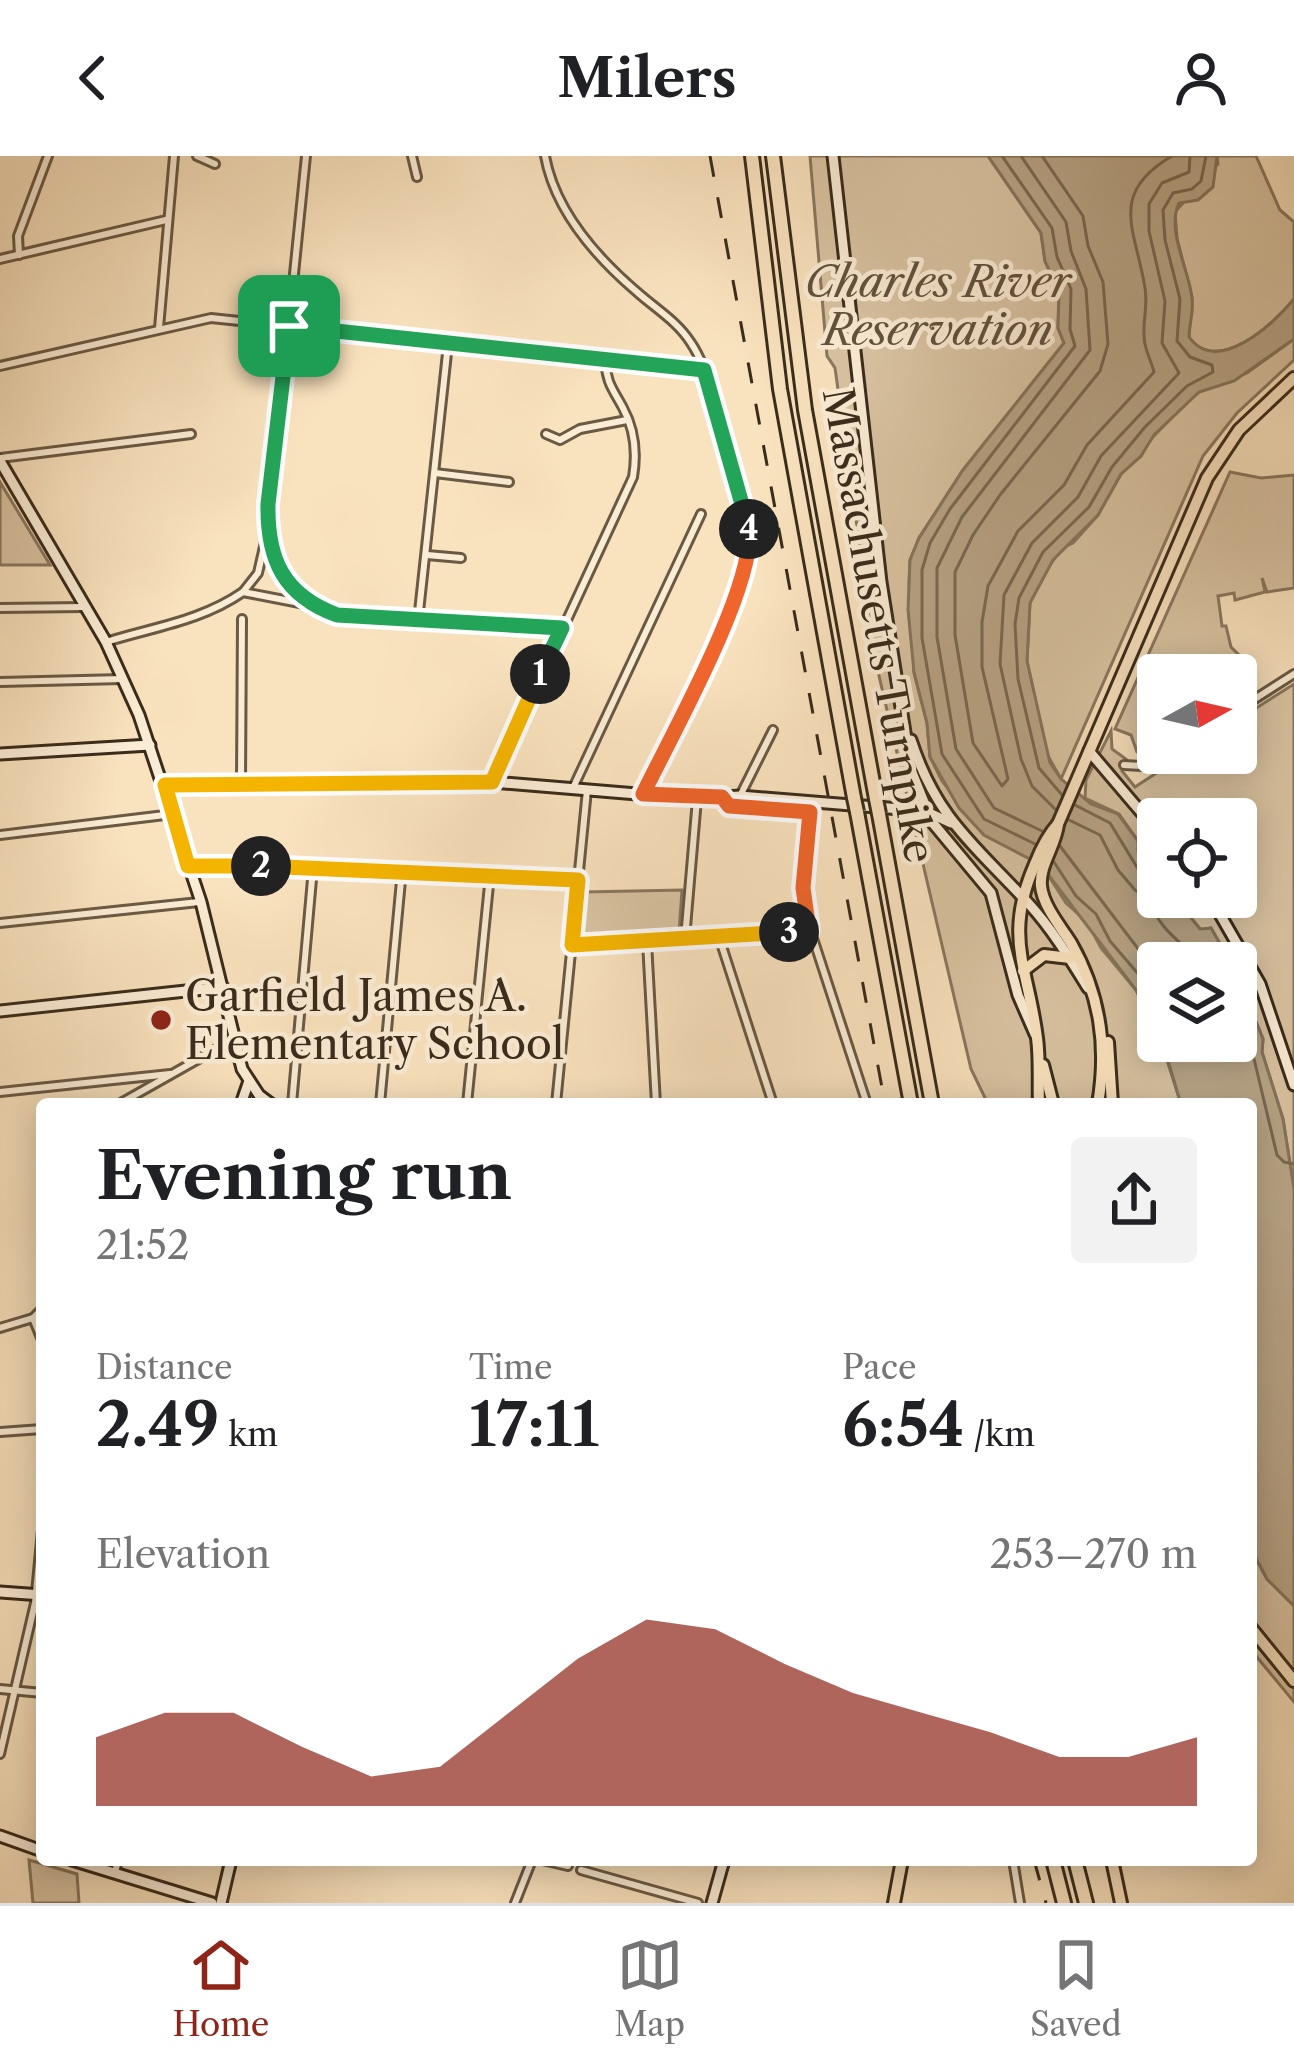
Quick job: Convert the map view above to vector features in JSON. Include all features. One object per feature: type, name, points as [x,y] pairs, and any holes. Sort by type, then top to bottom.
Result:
[{"type":"highway","name":"Massachusetts Turnpike","points":[[752,156],[783,404],[910,1098]]},
{"type":"highway","name":"Massachusetts Turnpike","points":[[773,156],[800,381],[931,1098]]},
{"type":"highway","points":[[1055,1866],[1064,1903]]},
{"type":"highway","points":[[1077,1866],[1086,1903]]},
{"type":"main road","points":[[1049,1098],[1023,970],[1018,928],[1022,896],[1057,840],[1058,824],[1210,472],[1243,426],[1294,378]]},
{"type":"main road","points":[[1038,872],[1045,900],[1075,950],[1099,1006],[1110,1054],[1112,1098]]},
{"type":"main road","points":[[1023,970],[1041,956],[1070,958]]},
{"type":"main road","points":[[1096,1098],[1099,1006]]},
{"type":"main road","points":[[1257,1635],[1294,1681]]},
{"type":"main road","points":[[894,1903],[901,1866]]},
{"type":"main road","points":[[1113,1866],[1121,1903]]},
{"type":"street","points":[[19,255],[18,236],[48,156]]},
{"type":"street","points":[[159,328],[174,156]]},
{"type":"street","points":[[197,156],[215,164]]},
{"type":"street","points":[[106,642],[219,608],[243,592],[258,573],[268,529],[306,156]]},
{"type":"street","points":[[412,156],[417,177]]},
{"type":"street","points":[[545,156],[569,219],[612,268],[687,336],[704,370],[748,520],[751,547],[740,585],[643,794]]},
{"type":"street","points":[[832,156],[881,582],[911,770],[925,811],[991,893],[1018,995],[1037,1039]]},
{"type":"street","points":[[0,259],[167,219]]},
{"type":"street","points":[[0,366],[206,318],[704,370]]},
{"type":"street","points":[[418,621],[448,344]]},
{"type":"street","points":[[492,782],[631,485],[636,450],[629,420],[609,385],[606,362]]},
{"type":"street","points":[[546,434],[560,440],[580,429],[629,420]]},
{"type":"street","points":[[191,434],[0,459],[124,679],[165,785],[224,987],[242,1069],[255,1098]]},
{"type":"street","points":[[435,473],[509,482]]},
{"type":"street","points":[[572,789],[701,514]]},
{"type":"street","points":[[268,529],[283,576],[310,605]]},
{"type":"street","points":[[427,555],[460,558]]},
{"type":"street","points":[[243,592],[337,615],[562,628]]},
{"type":"street","points":[[0,608],[84,607]]},
{"type":"street","points":[[242,619],[242,784]]},
{"type":"street","points":[[1257,698],[1294,674]]},
{"type":"street","points":[[0,682],[124,679]]},
{"type":"street","points":[[901,706],[924,777],[951,824],[1022,896],[1070,958],[1099,1006]]},
{"type":"street","points":[[740,796],[772,730]]},
{"type":"street","points":[[0,754],[150,746]]},
{"type":"street","points":[[1089,751],[1137,807]]},
{"type":"street","points":[[1124,765],[1137,765]]},
{"type":"street","points":[[165,785],[492,782],[925,811],[951,824]]},
{"type":"street","points":[[557,1098],[587,790]]},
{"type":"street","points":[[722,797],[729,806],[810,812],[803,888],[809,930],[865,1098]]},
{"type":"street","points":[[685,939],[697,799]]},
{"type":"street","points":[[0,835],[173,814]]},
{"type":"street","points":[[188,866],[578,880]]},
{"type":"street","points":[[293,1098],[313,868]]},
{"type":"street","points":[[381,1098],[402,871]]},
{"type":"street","points":[[468,1098],[490,875]]},
{"type":"street","points":[[0,922],[200,902]]},
{"type":"street","points":[[1222,918],[1260,984],[1294,1085]]},
{"type":"street","points":[[572,945],[809,930]]},
{"type":"street","points":[[719,937],[772,1098]]},
{"type":"street","points":[[647,942],[656,1098]]},
{"type":"street","points":[[0,1011],[224,987]]},
{"type":"street","points":[[128,1098],[234,1040]]},
{"type":"street","points":[[0,1092],[170,1074]]},
{"type":"street","points":[[244,1098],[249,1081]]},
{"type":"street","points":[[140,1091],[141,1098]]},
{"type":"street","points":[[0,1328],[36,1315]]},
{"type":"street","points":[[33,1318],[36,1325]]},
{"type":"street","points":[[0,1432],[36,1429]]},
{"type":"street","points":[[0,1592],[36,1595]]},
{"type":"street","points":[[0,1754],[36,1607]]},
{"type":"street","points":[[0,1689],[36,1692]]},
{"type":"street","points":[[0,1835],[36,1849]]},
{"type":"street","points":[[92,1866],[216,1903],[230,1866]]},
{"type":"street","points":[[115,1873],[117,1866]]},
{"type":"street","points":[[515,1903],[530,1866]]},
{"type":"street","points":[[712,1903],[722,1866]]},
{"type":"street","points":[[1014,1866],[1019,1903]]},
{"type":"street","points":[[581,1870],[698,1903]]},
{"type":"green space","name":"Charles River Reservation","points":[[810,156],[988,156],[1041,233],[1045,261],[1059,292],[1058,328],[1064,343],[963,470],[910,560],[914,673],[930,757],[942,781],[984,835],[1041,864],[1066,903],[1087,922],[1101,948],[1137,992],[1137,1062],[1168,1062],[1179,1098],[985,1098],[971,1069],[876,663],[835,368],[827,356]]},
{"type":"green space","name":"Charles River Reservation","points":[[1217,156],[1256,156],[1280,210],[1294,222],[1294,299],[1259,333],[1229,349],[1214,351],[1201,348],[1189,337],[1192,298],[1175,212],[1218,164]]},
{"type":"green space","name":"Charles River Reservation","points":[[1294,339],[1294,360],[1237,413],[1203,456],[1061,779],[1047,754],[1027,661],[1030,603],[1042,576],[1062,548],[1073,543],[1098,515],[1121,474],[1189,400],[1247,373]]},
{"type":"green space","points":[[1230,472],[1261,478],[1294,475],[1294,588],[1267,592],[1262,578],[1265,592],[1235,600],[1234,593],[1218,596],[1222,626],[1238,654],[1149,654]]},
{"type":"green space","points":[[0,482],[50,565],[0,565]]},
{"type":"green space","points":[[1137,680],[1137,752],[1131,735],[1115,729]]},
{"type":"green space","points":[[1294,684],[1294,1189],[1283,1119],[1257,1024],[1257,942],[1219,942],[1211,928],[1201,930],[1191,918],[1257,918],[1257,798],[1137,798],[1137,840],[1119,814],[1085,798],[1086,780],[1111,731],[1112,749],[1126,759],[1122,771],[1135,787],[1155,774],[1257,774],[1257,708]]},
{"type":"green space","points":[[682,890],[679,932],[579,939],[584,892]]},
{"type":"green space","points":[[1257,1560],[1267,1579],[1294,1606],[1294,1702],[1257,1657]]},
{"type":"green space","points":[[29,1860],[36,1866],[77,1874],[79,1903],[33,1903]]},
{"type":"water","points":[[988,156],[1217,156],[1213,187],[1198,200],[1179,203],[1176,214],[1192,298],[1189,337],[1201,348],[1229,349],[1259,333],[1294,299],[1294,339],[1234,381],[1199,392],[1154,435],[1141,456],[1121,474],[1098,515],[1053,560],[1030,603],[1027,661],[1050,763],[1091,804],[1118,814],[1137,840],[1137,918],[1191,918],[1200,929],[1211,928],[1219,942],[1137,942],[1137,992],[1041,865],[984,835],[959,808],[930,757],[914,672],[908,610],[910,560],[919,538],[963,470],[1064,343],[1058,328],[1059,292],[1045,261],[1041,233]]},
{"type":"water","points":[[1257,1024],[1283,1119],[1294,1189],[1294,1606],[1267,1579],[1257,1560],[1257,1098],[1179,1098],[1168,1062],[1257,1062]]},
{"type":"railway","points":[[710,156],[884,1098]]},
{"type":"railway","points":[[1036,1866],[1046,1903]]},
{"type":"place","name":"Garfield James A. Elementary School","points":[[161,1020]]},
{"type":"route","points":[[289,326],[704,370],[748,520],[751,547],[740,585],[643,794],[722,797],[729,806],[810,812],[803,888],[809,930],[572,945],[578,880],[188,866],[165,785],[492,782],[562,628],[337,615],[296,594],[273,553],[268,529],[289,326]]}]
